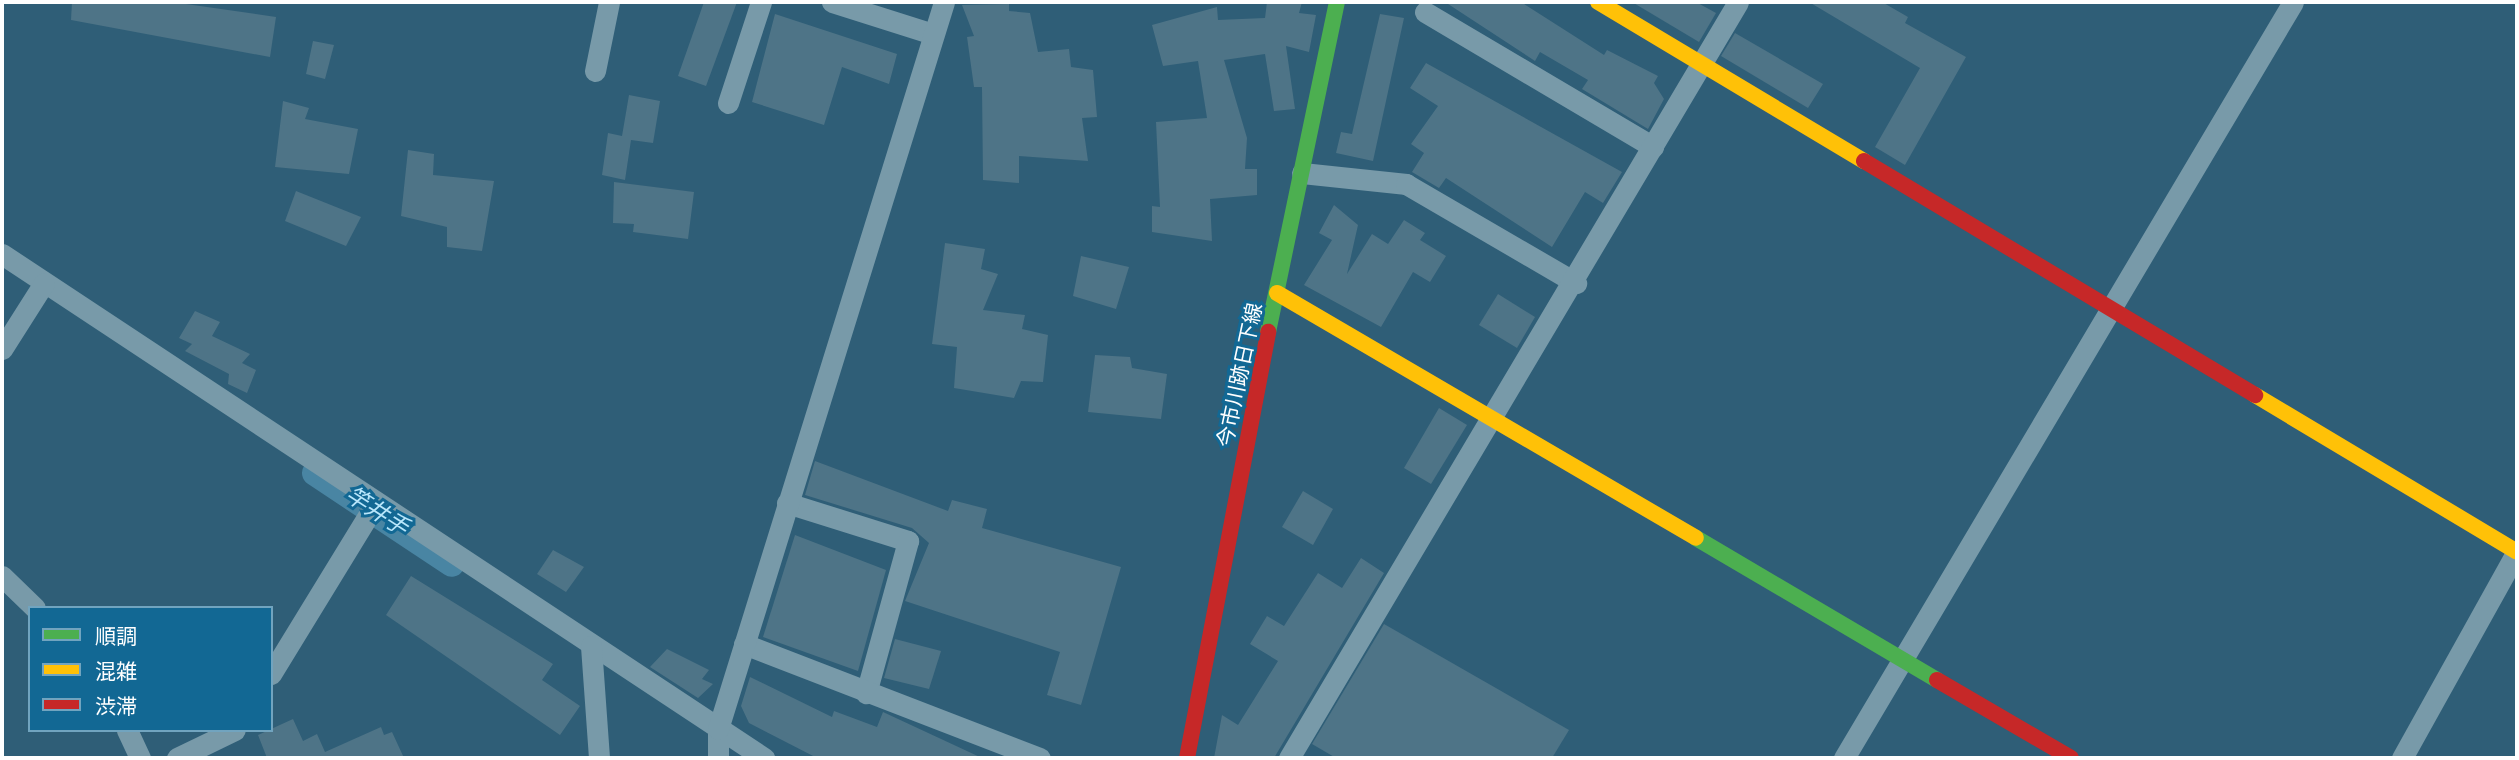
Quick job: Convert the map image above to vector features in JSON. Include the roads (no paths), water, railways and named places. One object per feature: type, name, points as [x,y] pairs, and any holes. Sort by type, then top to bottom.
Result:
[{"type":"street","points":[[595,71],[608,2]]},
{"type":"street","points":[[728,103],[761,2]]},
{"type":"street","points":[[832,2],[933,34]]},
{"type":"street","points":[[719,758],[718,729],[943,2]]},
{"type":"street","name":"今市川跡日下線","points":[[1187,758],[1277,293],[1337,2]]},
{"type":"street","points":[[1598,2],[1703,60],[2111,310],[2517,551],[2402,758]]},
{"type":"street","points":[[1289,758],[1491,418],[1576,283],[1738,2]]},
{"type":"street","points":[[1844,758],[2293,2]]},
{"type":"street","points":[[1425,12],[1653,147]]},
{"type":"street","points":[[1302,173],[1406,184],[1576,283]]},
{"type":"street","points":[[2,254],[375,505],[764,758]]},
{"type":"street","points":[[2,349],[44,283]]},
{"type":"street","points":[[1277,293],[2071,758]]},
{"type":"street","points":[[787,503],[908,541],[866,692]]},
{"type":"street","points":[[273,671],[375,505]]},
{"type":"street","points":[[2,576],[32,606]]},
{"type":"street","points":[[744,644],[1040,758]]},
{"type":"street","points":[[591,646],[599,758]]},
{"type":"street","points":[[128,732],[140,758]]},
{"type":"street","points":[[177,758],[231,732]]},
{"type":"waterway","name":"竿井手","points":[[315,473],[452,564]]}]
